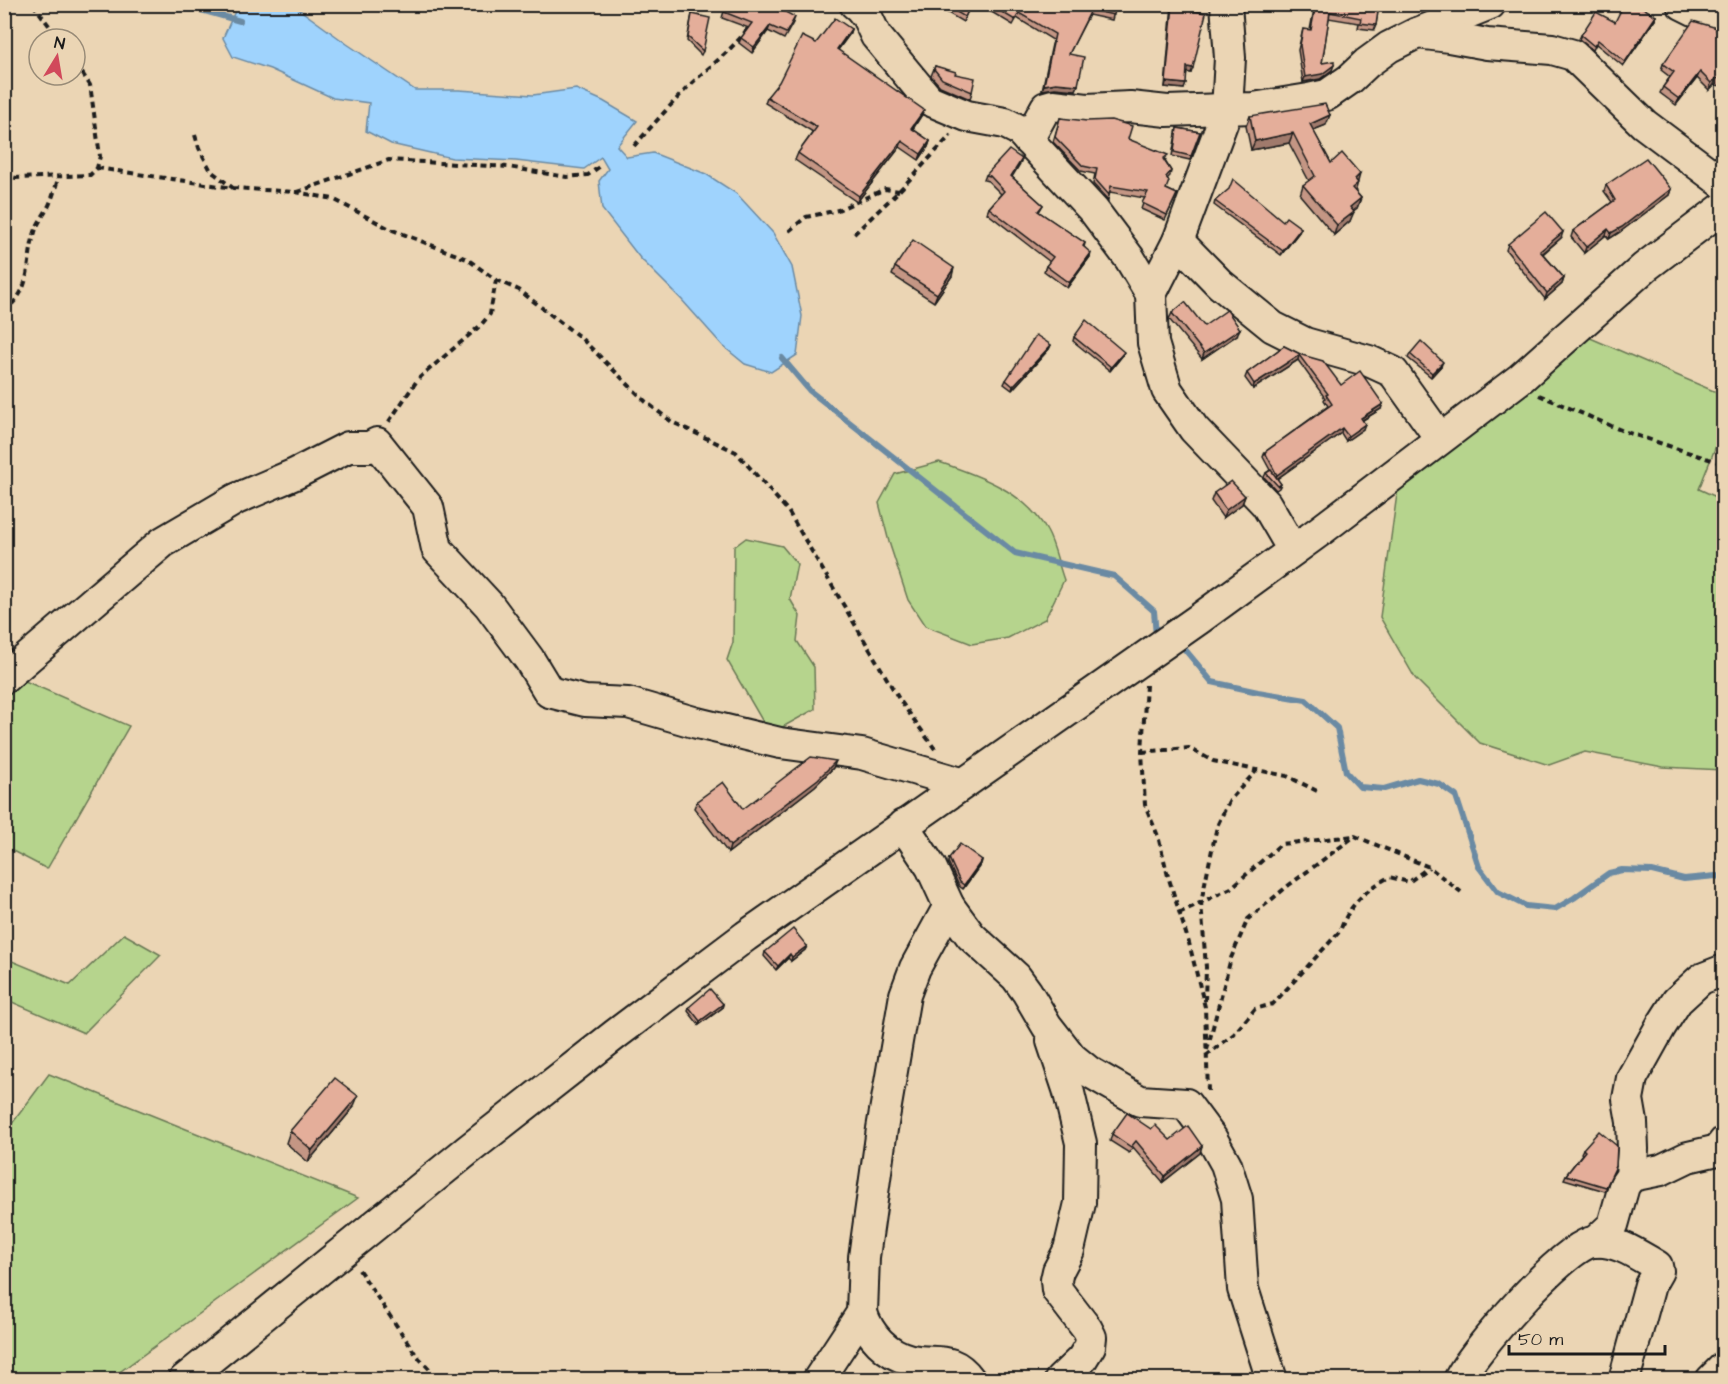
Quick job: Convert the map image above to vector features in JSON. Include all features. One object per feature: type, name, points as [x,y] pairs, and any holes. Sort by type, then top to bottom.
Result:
[{"type":"street","points":[[1151,294],[1178,241],[1227,110],[1230,58],[1226,4]]},
{"type":"street","points":[[1028,140],[1046,107],[1053,105],[1087,108],[1130,107],[1167,111],[1227,110],[1263,107],[1327,95],[1389,47],[1417,33],[1490,4]]},
{"type":"street","points":[[1682,4],[1696,11],[1724,19]]},
{"type":"street","points":[[867,9],[876,36],[929,100],[967,116],[1005,123],[1019,130],[1094,211],[1130,259],[1151,294],[1153,343],[1167,390],[1194,429],[1266,504],[1293,550]]},
{"type":"street","points":[[1417,33],[1487,44],[1552,49],[1573,55],[1644,124],[1724,184]]},
{"type":"street","points":[[184,1380],[468,1150],[616,1034],[746,936],[961,783],[1199,619],[1293,550],[1521,378],[1645,267],[1724,207]]},
{"type":"street","points":[[1178,241],[1220,284],[1273,327],[1305,343],[1369,361],[1393,372],[1440,438]]},
{"type":"street","points":[[4,678],[163,542],[236,499],[295,474],[348,447],[370,447],[377,443],[428,507],[437,549],[489,605],[529,659],[549,692],[585,701],[628,703],[780,743],[862,753],[961,783]]},
{"type":"street","points":[[903,825],[931,867],[949,906],[970,936],[1016,977],[1047,1026],[1072,1058],[1088,1071],[1140,1101],[1186,1104],[1212,1139],[1226,1164],[1237,1199],[1243,1289],[1272,1380]]},
{"type":"street","points":[[949,906],[915,968],[905,995],[882,1129],[864,1257],[862,1313],[866,1327],[875,1340],[901,1357],[946,1362],[962,1369],[970,1380]]},
{"type":"street","points":[[1595,1242],[1613,1225],[1624,1186],[1631,1176],[1633,1131],[1628,1099],[1632,1078],[1677,1001],[1701,979],[1724,970]]},
{"type":"street","points":[[1047,1026],[1068,1089],[1081,1143],[1080,1203],[1069,1251],[1058,1270],[1057,1290],[1091,1337],[1090,1346],[1082,1359],[1060,1380]]},
{"type":"street","points":[[1631,1176],[1660,1170],[1688,1157],[1718,1150],[1724,1142]]},
{"type":"street","points":[[1459,1380],[1463,1370],[1477,1352],[1545,1275],[1583,1244],[1595,1242],[1615,1244],[1657,1266],[1658,1271],[1650,1285],[1624,1380]]},
{"type":"street","points":[[818,1380],[862,1313]]},
{"type":"street","points":[[1711,1380],[1724,1367]]},
{"type":"path","points":[[33,4],[50,27]]},
{"type":"path","points":[[634,146],[676,99],[720,59],[751,23]]},
{"type":"path","points":[[4,175],[16,178],[90,175],[97,168],[100,156],[90,85],[87,80]]},
{"type":"path","points":[[854,234],[899,191],[967,116]]},
{"type":"path","points":[[195,135],[211,171],[233,188]]},
{"type":"path","points":[[296,192],[389,159],[508,167],[567,177],[588,175],[599,167]]},
{"type":"path","points":[[97,168],[233,188],[296,192],[333,199],[390,229],[467,259],[496,280],[519,290],[581,338],[646,402],[672,422],[736,452],[788,511],[899,699],[936,750]]},
{"type":"path","points":[[4,311],[14,304],[27,283],[30,249],[36,228],[50,204],[59,176]]},
{"type":"path","points":[[789,231],[806,217],[838,210],[885,189],[899,191]]},
{"type":"path","points":[[377,443],[391,416],[418,378],[481,325],[490,314],[496,280]]},
{"type":"path","points":[[1521,378],[1540,395],[1623,431],[1724,464]]},
{"type":"path","points":[[1157,648],[1147,676],[1142,752],[1145,805],[1158,836],[1204,1007]]},
{"type":"path","points":[[1142,752],[1189,748],[1213,761],[1287,776],[1319,792]]},
{"type":"path","points":[[1208,1092],[1204,1007],[1206,966],[1201,902],[1217,826],[1229,801],[1257,770]]},
{"type":"path","points":[[1179,913],[1231,888],[1281,844],[1354,836],[1429,867],[1461,892]]},
{"type":"path","points":[[1205,1057],[1232,958],[1248,919],[1288,885],[1354,836]]},
{"type":"path","points":[[1205,1057],[1234,1034],[1255,1009],[1273,1004],[1340,931],[1345,916],[1366,891],[1389,877],[1409,882],[1429,867]]},
{"type":"path","points":[[345,1250],[417,1356],[440,1380]]},
{"type":"green space","points":[[1581,334],[1723,395],[1723,428],[1699,489],[1723,500],[1723,770],[1663,767],[1585,752],[1549,765],[1480,743],[1415,678],[1380,617],[1401,465]]},
{"type":"green space","points":[[939,462],[1000,487],[1014,495],[1038,517],[1050,536],[1064,580],[1045,619],[1008,638],[972,644],[925,626],[908,600],[879,503],[895,474]]},
{"type":"green space","points":[[746,538],[782,546],[797,564],[790,599],[800,616],[797,641],[814,667],[815,709],[770,734],[727,660],[733,642],[734,547]]},
{"type":"green space","points":[[18,678],[129,726],[47,869],[5,847],[4,691]]},
{"type":"green space","points":[[124,934],[161,955],[84,1033],[5,999],[5,958],[70,985]]},
{"type":"green space","points":[[49,1074],[358,1198],[110,1379],[5,1379],[5,1133]]},
{"type":"water","points":[[242,5],[293,5],[415,90],[459,90],[533,95],[576,89],[603,101],[637,121],[617,146],[627,157],[653,153],[706,174],[737,194],[773,233],[792,267],[802,316],[797,355],[771,372],[745,364],[723,346],[640,258],[602,209],[599,181],[608,169],[601,157],[584,169],[516,161],[452,158],[391,144],[366,131],[369,103],[333,98],[270,69],[233,57],[223,38],[236,9]]},
{"type":"building","points":[[726,4],[770,4],[795,17],[786,33],[770,26],[754,47],[741,38],[752,23],[724,12]]},
{"type":"building","points":[[949,4],[971,4],[965,17],[948,7]]},
{"type":"building","points":[[988,4],[1116,4],[1114,15],[1091,10],[1069,54],[1084,57],[1078,85],[1056,83],[1044,85],[1055,34],[1019,13],[1015,20]]},
{"type":"building","points":[[1173,4],[1195,4],[1194,11],[1206,13],[1193,68],[1187,67],[1186,84],[1166,82]]},
{"type":"building","points":[[1316,4],[1379,4],[1376,25],[1360,23],[1361,18],[1330,12],[1322,63],[1334,61],[1334,65],[1322,74],[1305,77],[1300,45],[1303,29],[1311,30]]},
{"type":"building","points":[[1624,4],[1637,4],[1656,16],[1625,62],[1598,40],[1594,46],[1581,35],[1596,12],[1615,22]]},
{"type":"building","points":[[692,14],[710,18],[703,51],[688,37]]},
{"type":"building","points":[[835,18],[851,29],[837,49],[924,110],[911,128],[930,141],[921,154],[902,141],[859,196],[798,153],[817,127],[767,97],[779,82],[802,36],[816,43]]},
{"type":"building","points":[[1693,21],[1717,28],[1716,30],[1724,35],[1724,80],[1716,78],[1711,83],[1700,72],[1679,99],[1663,87],[1674,72],[1663,64]]},
{"type":"building","points":[[935,66],[956,72],[955,74],[975,78],[972,92],[942,79],[934,69]]},
{"type":"building","points":[[1325,104],[1330,115],[1310,124],[1331,163],[1342,153],[1360,174],[1355,179],[1358,183],[1352,188],[1361,198],[1350,207],[1354,212],[1337,225],[1303,185],[1315,176],[1293,133],[1255,141],[1250,116]]},
{"type":"building","points":[[1060,118],[1087,121],[1111,120],[1132,126],[1128,139],[1168,155],[1163,159],[1171,171],[1166,177],[1169,181],[1166,189],[1177,194],[1167,215],[1142,203],[1148,192],[1111,186],[1109,195],[1095,179],[1097,169],[1083,166],[1055,137]]},
{"type":"building","points":[[1177,128],[1200,132],[1191,156],[1174,152]]},
{"type":"building","points":[[1009,150],[1022,159],[1011,176],[1043,205],[1038,211],[1085,243],[1083,246],[1091,253],[1069,283],[1046,266],[1053,257],[989,208],[1004,191],[990,176],[986,175]]},
{"type":"building","points":[[1646,158],[1671,189],[1622,227],[1611,233],[1608,229],[1586,247],[1573,231],[1615,200],[1606,185]]},
{"type":"building","points":[[1233,179],[1283,221],[1286,217],[1301,228],[1283,251],[1215,201],[1229,189]]},
{"type":"building","points":[[1546,212],[1563,232],[1540,251],[1564,278],[1547,293],[1508,244]]},
{"type":"building","points":[[913,240],[954,268],[937,294],[895,267]]},
{"type":"building","points":[[1185,302],[1204,326],[1227,310],[1240,329],[1204,353],[1172,313]]},
{"type":"building","points":[[1086,320],[1124,352],[1111,367],[1074,337]]},
{"type":"building","points":[[1036,335],[1051,345],[1013,386],[1006,380]]},
{"type":"building","points":[[1421,341],[1443,362],[1432,373],[1410,354]]},
{"type":"building","points":[[1284,346],[1302,355],[1323,361],[1341,385],[1360,371],[1383,404],[1361,418],[1365,424],[1348,436],[1342,428],[1277,475],[1265,452],[1332,404],[1326,395],[1328,394],[1299,355],[1254,384],[1247,373]]},
{"type":"building","points":[[1271,470],[1281,484],[1278,486],[1266,473]]},
{"type":"building","points":[[1231,481],[1245,496],[1226,510],[1214,493]]},
{"type":"building","points":[[811,757],[836,761],[818,779],[730,846],[697,801],[723,782],[743,809]]},
{"type":"building","points":[[960,844],[982,860],[964,885],[960,882],[949,858]]},
{"type":"building","points":[[793,929],[807,946],[792,957],[790,954],[778,966],[765,952]]},
{"type":"building","points":[[710,989],[723,1004],[700,1021],[689,1007]]},
{"type":"building","points":[[335,1078],[358,1096],[312,1150],[290,1131]]},
{"type":"building","points":[[1127,1113],[1151,1129],[1155,1125],[1170,1140],[1188,1126],[1202,1146],[1165,1176],[1136,1141],[1131,1147],[1112,1134]]},
{"type":"building","points":[[1599,1131],[1617,1146],[1616,1166],[1606,1187],[1566,1175],[1585,1151],[1583,1149]]},
{"type":"waterway","points":[[4,5],[8,4]]},
{"type":"waterway","points":[[180,4],[240,21]]},
{"type":"waterway","points":[[782,358],[810,391],[1015,553],[1114,576],[1154,611],[1156,636]]},
{"type":"waterway","points":[[1177,647],[1182,646],[1212,682],[1306,700],[1337,728],[1346,772],[1360,787],[1384,789],[1418,779],[1439,784],[1456,796],[1479,867],[1498,892],[1526,906],[1555,909],[1609,873],[1622,870],[1652,871],[1684,879],[1716,876],[1724,878]]}]
